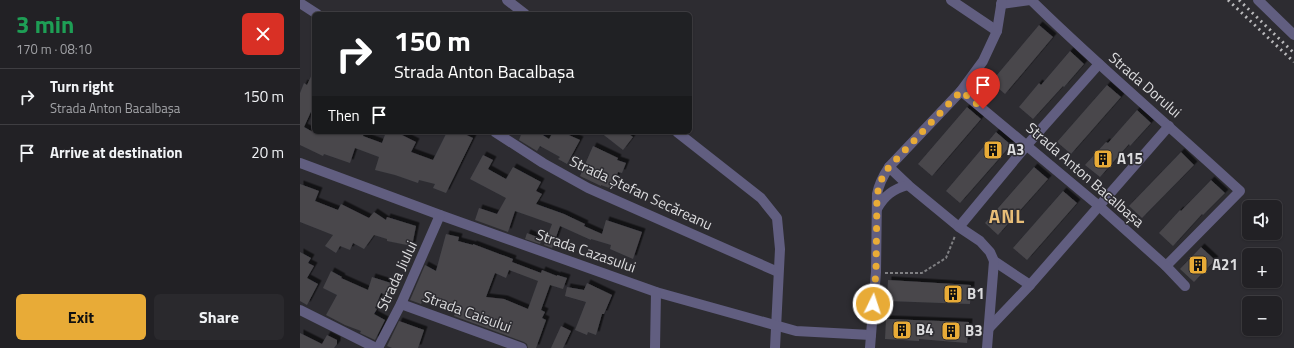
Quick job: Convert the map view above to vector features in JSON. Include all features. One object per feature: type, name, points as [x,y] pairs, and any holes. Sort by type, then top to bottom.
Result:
[{"type":"street","points":[[507,0],[522,12]]},
{"type":"street","points":[[952,0],[997,31]]},
{"type":"street","points":[[870,348],[876,272],[877,194],[883,175],[961,91],[983,61],[997,31],[1002,2],[1030,0]]},
{"type":"street","name":"Strada Dorului","points":[[1030,0],[1240,191],[1166,266]]},
{"type":"street","points":[[1258,0],[1294,35]]},
{"type":"street","points":[[300,3],[314,12]]},
{"type":"street","points":[[959,227],[1027,145],[1099,64]]},
{"type":"street","name":"Strada Anton Bacalbașa","points":[[961,91],[1099,206],[1166,266],[1185,286]]},
{"type":"street","points":[[989,328],[1030,285],[1169,126]]},
{"type":"street","name":"Strada Ștefan Secăreanu","points":[[498,134],[543,163],[588,188],[778,272]]},
{"type":"street","points":[[680,134],[761,198],[777,218],[780,249],[774,348]]},
{"type":"street","name":"Strada Cazasului","points":[[300,163],[440,216],[656,292],[796,331],[871,335]]},
{"type":"street","points":[[889,167],[908,185],[959,227],[980,241],[990,252],[994,261],[987,348]]},
{"type":"street","points":[[877,209],[882,200],[889,193],[908,185]]},
{"type":"street","name":"Strada Jiului","points":[[377,348],[402,304],[440,216]]},
{"type":"street","points":[[994,261],[1030,285]]},
{"type":"street","points":[[655,348],[656,292]]},
{"type":"street","name":"Strada Caisului","points":[[402,304],[522,348]]},
{"type":"street","points":[[300,310],[377,348]]},
{"type":"path","points":[[876,272],[922,273],[946,258],[959,227]]},
{"type":"building","points":[[1039,25],[1053,37],[1005,94],[991,82]]},
{"type":"building","points":[[1070,51],[1084,64],[1033,119],[1019,107],[1039,83],[1041,85]]},
{"type":"building","points":[[312,74],[312,109],[304,127],[312,131],[312,134],[364,134],[363,136],[382,143],[385,134],[400,134],[416,142],[411,152],[433,160],[446,134],[464,134],[473,138],[446,193],[433,188],[435,184],[419,180],[418,183],[375,170],[379,157],[355,148],[350,163],[324,154],[323,156],[300,145],[300,93],[304,83],[307,85]]},
{"type":"building","points":[[1107,85],[1121,97],[1071,154],[1057,142]]},
{"type":"building","points":[[967,107],[981,119],[932,176],[918,164]]},
{"type":"building","points":[[1137,110],[1151,123],[1130,146],[1129,144],[1100,177],[1085,165],[1106,142],[1108,143]]},
{"type":"building","points":[[996,132],[1011,145],[960,203],[946,191]]},
{"type":"building","points":[[521,134],[541,134],[549,139],[552,134],[566,134],[580,140],[567,164],[558,159],[560,157],[540,146],[537,151],[519,140]]},
{"type":"building","points":[[603,134],[629,134],[633,137],[623,150]]},
{"type":"building","points":[[593,146],[618,158],[617,160],[626,163],[622,173],[618,172],[612,189],[601,186],[580,176]]},
{"type":"building","points":[[1181,152],[1194,165],[1142,218],[1129,206]]},
{"type":"building","points":[[483,155],[493,160],[488,169],[506,179],[513,167],[541,182],[536,191],[542,194],[536,204],[564,214],[585,224],[584,226],[602,234],[606,220],[642,232],[633,259],[610,249],[611,245],[591,240],[560,226],[552,248],[544,245],[552,224],[515,211],[508,232],[475,220],[479,208],[497,214],[506,198],[470,179]]},
{"type":"building","points":[[1034,167],[1048,179],[998,235],[985,223]]},
{"type":"building","points":[[1211,180],[1225,193],[1203,215],[1202,214],[1173,246],[1159,233]]},
{"type":"building","points":[[300,184],[319,191],[315,201],[338,210],[341,204],[369,218],[374,212],[386,220],[387,217],[416,226],[412,246],[387,241],[387,239],[374,235],[364,249],[353,243],[350,250],[340,246],[336,253],[325,246],[333,235],[300,222]]},
{"type":"building","points":[[1063,191],[1077,203],[1027,260],[1013,248]]},
{"type":"building","points":[[527,233],[542,239],[540,244],[525,239]]},
{"type":"building","points":[[446,234],[459,237],[458,241],[473,244],[513,259],[512,262],[541,273],[542,270],[567,278],[563,289],[550,285],[541,310],[545,312],[542,318],[546,320],[536,348],[528,348],[527,344],[524,342],[454,316],[456,310],[424,298],[421,304],[410,300],[425,265],[436,271]],"holes":[[[509,270],[538,281],[528,309],[504,299],[486,297],[495,273],[506,278]]]},
{"type":"building","name":"A21","points":[[1201,247],[1215,260],[1194,282],[1180,269]]},
{"type":"building","points":[[300,252],[311,258],[308,263],[314,266],[307,278],[318,284],[307,305],[300,301]]},
{"type":"building","points":[[331,271],[342,277],[341,278],[368,290],[372,277],[394,284],[390,296],[381,293],[375,308],[377,309],[374,314],[385,320],[375,340],[360,333],[361,331],[326,315],[337,295],[323,288]]},
{"type":"building","points":[[888,280],[971,285],[970,304],[887,301]]},
{"type":"building","points":[[587,283],[612,295],[604,314],[602,314],[596,335],[588,332],[587,335],[575,330],[586,302],[565,296],[567,287],[584,290]]},
{"type":"building","points":[[886,319],[969,322],[967,343],[919,339],[919,341],[885,339]]},
{"type":"building","points":[[399,321],[424,330],[418,348],[392,348],[387,346]]},
{"type":"building","points":[[561,326],[571,331],[563,348],[551,348]]},
{"type":"building","points":[[300,333],[322,344],[327,335],[337,340],[337,344],[334,348],[300,348]]},
{"type":"railway","points":[[1228,0],[1294,62]]},
{"type":"railway","points":[[1239,0],[1294,53]]},
{"type":"place","name":"A3","points":[[993,150]]},
{"type":"place","name":"A15","points":[[1103,159]]},
{"type":"place","name":"A21","points":[[1198,265]]},
{"type":"place","name":"B1","points":[[953,294]]},
{"type":"place","name":"B4","points":[[902,330]]},
{"type":"place","name":"B3","points":[[951,331]]},
{"type":"district","name":"ANL","points":[[1007,216]]},
{"type":"route","points":[[873,304],[876,272],[877,194],[883,175],[961,91],[983,109]]}]
